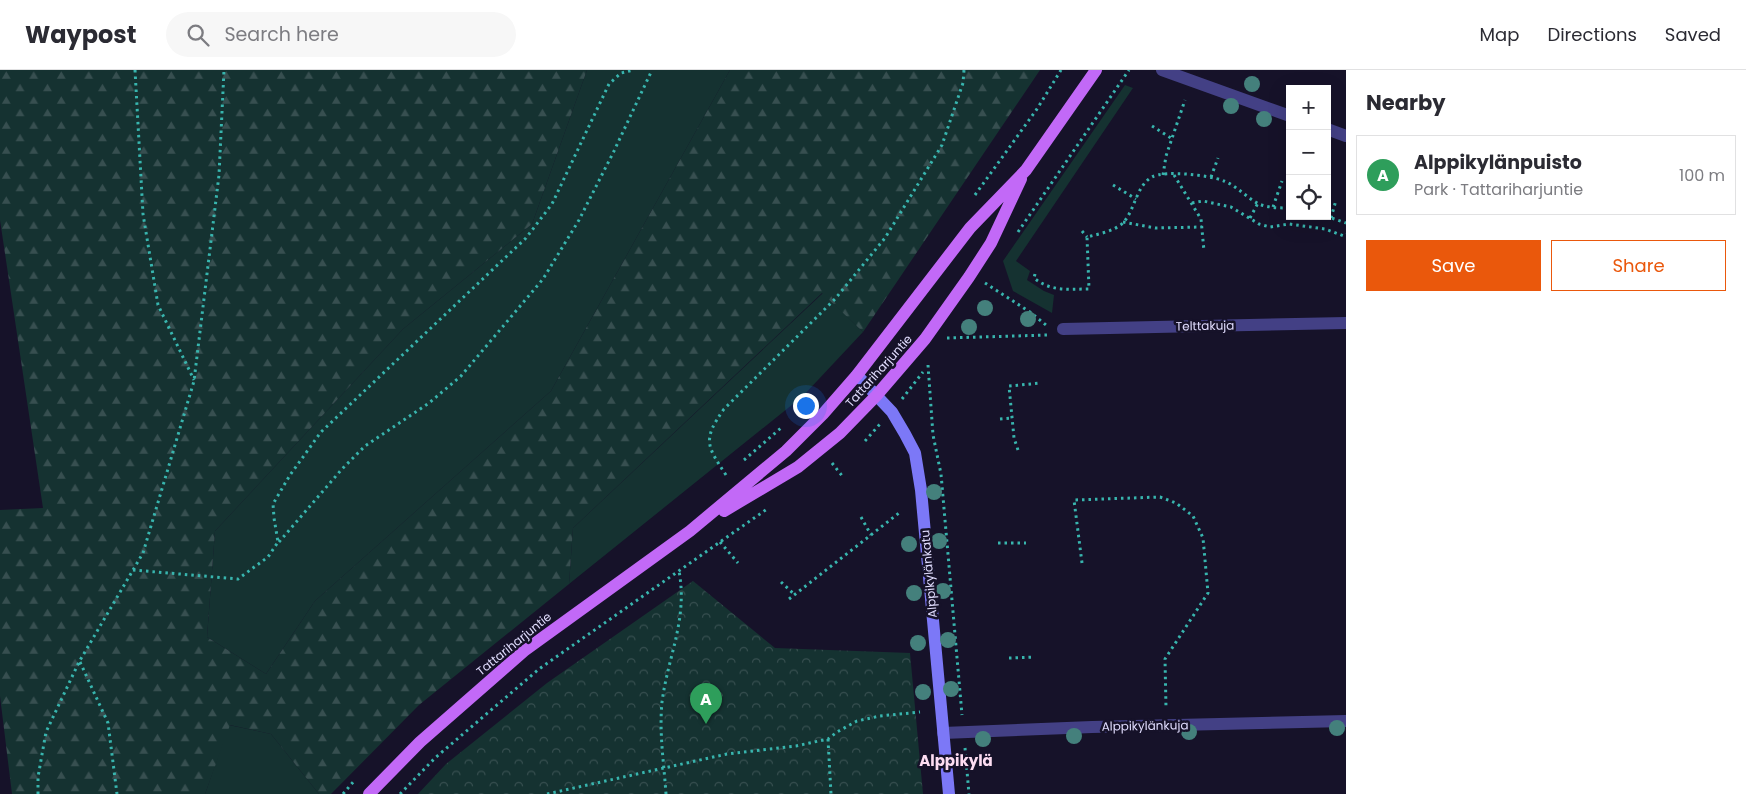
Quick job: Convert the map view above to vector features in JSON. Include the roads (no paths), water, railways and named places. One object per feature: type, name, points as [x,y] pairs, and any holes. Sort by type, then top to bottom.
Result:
[{"type":"main road","name":"Tattariharjuntie","points":[[369,794],[420,742],[524,651],[690,532],[786,451],[823,414],[857,375],[966,232],[1026,170],[1096,70]]},
{"type":"main road","name":"Tattariharjuntie","points":[[690,532],[798,467],[840,433],[876,396],[925,340],[991,243],[1026,170]]},
{"type":"street","points":[[1162,70],[1286,115]]},
{"type":"street","points":[[1330,130],[1346,136]]},
{"type":"street","name":"Telttakuja","points":[[1063,330],[1346,323]]},
{"type":"street","name":"Alppikylänkatu","points":[[857,375],[892,412],[915,453],[921,490],[949,794]]},
{"type":"street","name":"Alppikylänkuja","points":[[943,733],[1346,721]]},
{"type":"place","name":"Alppikylänpuisto","points":[[706,724]]},
{"type":"district","name":"Alppikylä","points":[[956,761]]}]
